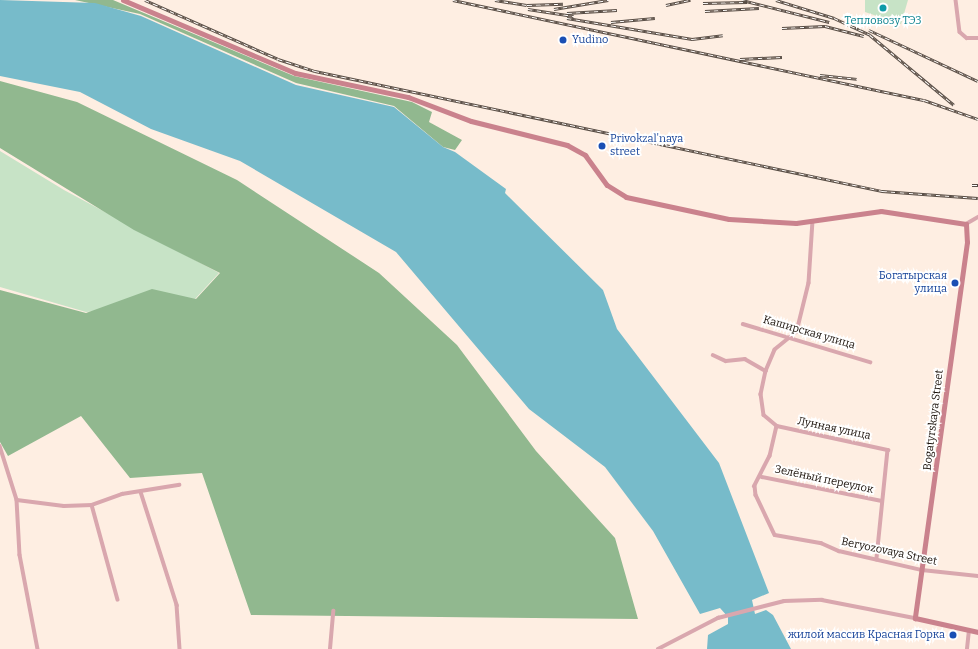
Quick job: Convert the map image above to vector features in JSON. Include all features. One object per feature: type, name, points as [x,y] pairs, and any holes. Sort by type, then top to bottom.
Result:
[{"type":"main road","points":[[123,0],[295,73],[408,97],[471,121],[567,145],[585,155],[612,190],[633,199],[729,219],[813,221],[881,211],[966,224]]},
{"type":"main road","name":"Bogatyrskaya Street","points":[[915,618],[967,242],[966,224]]},
{"type":"main road","points":[[915,618],[978,632]]},
{"type":"street","points":[[956,0],[960,32],[967,38],[978,38]]},
{"type":"street","points":[[966,224],[978,217]]},
{"type":"street","points":[[762,477],[777,426],[764,415],[761,394],[766,371],[775,350],[797,332],[808,283],[813,221]]},
{"type":"street","name":"Каширская улица","points":[[743,324],[870,362]]},
{"type":"street","points":[[713,355],[726,361],[745,359],[766,371]]},
{"type":"street","name":"Лунная улица","points":[[777,426],[888,450],[882,501]]},
{"type":"street","points":[[0,446],[17,500],[20,559],[38,649]]},
{"type":"street","name":"Beryozovaya Street","points":[[762,477],[757,480],[756,495],[775,535],[922,570],[978,576]]},
{"type":"street","name":"Зелёный переулок","points":[[762,477],[882,501]]},
{"type":"street","points":[[17,500],[64,506],[92,504],[141,492],[179,485]]},
{"type":"street","points":[[141,492],[177,605],[180,649]]},
{"type":"street","points":[[877,559],[882,501]]},
{"type":"street","points":[[92,504],[118,600]]},
{"type":"street","points":[[658,649],[718,618],[758,605],[822,600],[915,618]]},
{"type":"street","points":[[330,649],[333,611]]},
{"type":"street","points":[[967,649],[969,631]]},
{"type":"green space","points":[[75,0],[113,0],[294,76],[412,102],[432,112],[429,122],[462,140],[455,150],[443,147],[394,106],[296,83],[140,14]]},
{"type":"green space","points":[[865,0],[908,0],[901,24],[865,12]]},
{"type":"green space","points":[[0,81],[77,102],[237,180],[379,273],[457,345],[536,451],[615,538],[638,619],[251,615],[202,473],[130,478],[81,416],[8,456],[0,442],[0,290],[86,313],[152,289],[196,299],[220,273],[134,230],[0,148]]},
{"type":"green space","points":[[0,151],[64,190],[219,273],[195,299],[173,297],[155,306],[86,312],[0,287]]},
{"type":"water","points":[[0,0],[95,3],[141,16],[296,85],[394,107],[443,147],[455,152],[506,189],[505,193],[603,290],[617,329],[719,463],[769,593],[752,600],[755,614],[766,610],[773,615],[791,649],[707,649],[708,635],[728,624],[728,617],[720,608],[700,614],[653,531],[605,467],[529,409],[396,252],[240,161],[151,129],[80,92],[0,76]]},
{"type":"railway","points":[[145,0],[278,59],[315,71],[882,191],[978,198]]},
{"type":"railway","points":[[453,0],[924,100],[978,119]]},
{"type":"railway","points":[[495,0],[527,5],[563,4]]},
{"type":"railway","points":[[554,9],[608,0]]},
{"type":"railway","points":[[666,5],[690,0]]},
{"type":"railway","points":[[742,0],[829,22]]},
{"type":"railway","points":[[776,0],[834,18],[870,35],[954,105]]},
{"type":"railway","points":[[703,3],[747,2]]},
{"type":"railway","points":[[705,11],[759,8]]},
{"type":"railway","points":[[528,9],[573,16]]},
{"type":"railway","points":[[567,13],[617,10]]},
{"type":"railway","points":[[567,18],[692,39],[723,35]]},
{"type":"railway","points":[[611,22],[655,18]]},
{"type":"railway","points":[[782,28],[825,26],[864,36]]},
{"type":"railway","points":[[869,30],[978,81]]},
{"type":"railway","points":[[740,59],[782,57]]},
{"type":"railway","points":[[820,75],[857,79]]},
{"type":"railway","points":[[972,185],[978,185]]},
{"type":"place","name":"Тепловозу ТЭ3","points":[[883,8]]},
{"type":"place","name":"Yudino","points":[[563,40]]},
{"type":"place","name":"Privokzal'naya street","points":[[602,146]]},
{"type":"place","name":"Богатырская улица","points":[[955,283]]},
{"type":"place","name":"жилой массив Красная Горка","points":[[953,635]]}]
